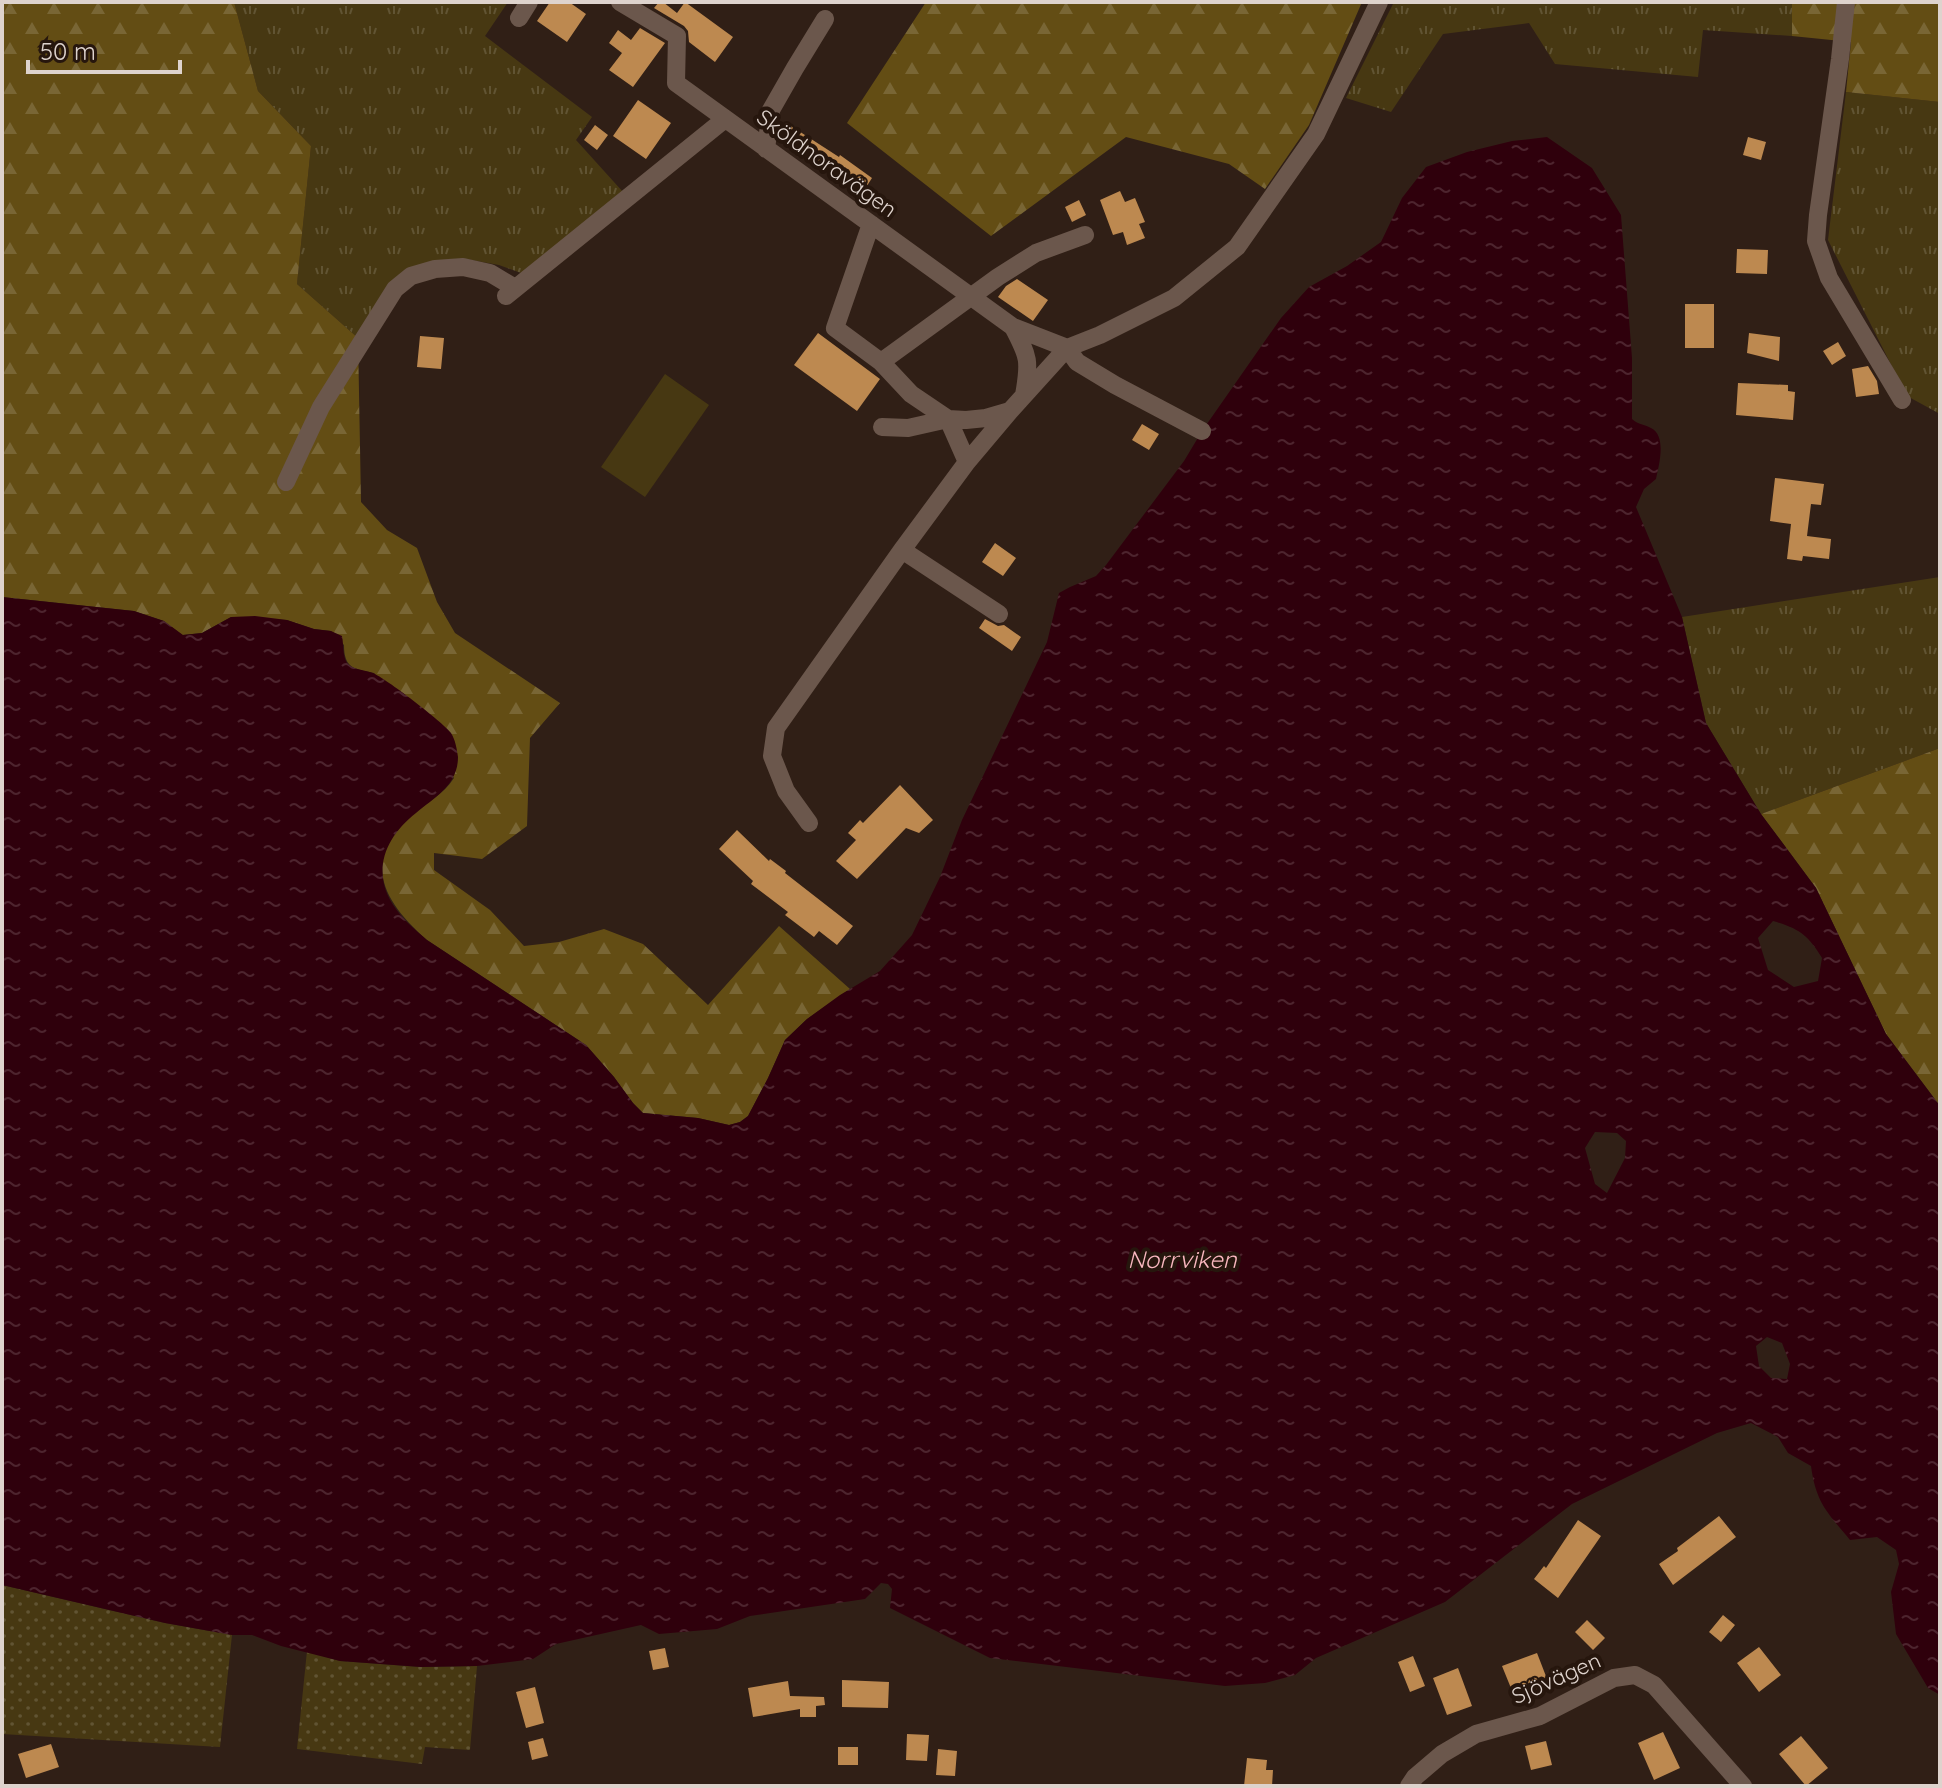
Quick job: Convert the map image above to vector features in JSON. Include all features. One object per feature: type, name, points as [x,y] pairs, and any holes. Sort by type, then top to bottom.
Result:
[{"type":"street","points":[[620,2],[677,36],[676,83],[725,119]]},
{"type":"street","points":[[809,823],[786,791],[772,756],[776,728],[967,462],[1067,348],[1174,298],[1237,247],[1316,134],[1379,2]]},
{"type":"street","points":[[1846,2],[1816,241],[1829,278],[1902,400]]},
{"type":"street","points":[[766,149],[771,110],[825,19]]},
{"type":"street","name":"Sköldnoravägen","points":[[286,482],[321,407],[395,289],[411,276],[435,269],[463,267],[490,273],[510,292],[725,119],[1013,327],[1067,348]]},
{"type":"street","points":[[871,224],[835,328],[881,362],[911,394],[948,419],[967,462]]},
{"type":"street","points":[[881,362],[1036,253],[1085,235]]},
{"type":"street","points":[[1013,327],[1029,366],[1024,395]]},
{"type":"street","points":[[1067,348],[1077,362],[1102,378],[1202,431]]},
{"type":"street","points":[[882,427],[908,428],[948,419],[986,418],[1010,411]]},
{"type":"street","points":[[902,550],[999,614]]},
{"type":"street","name":"Sjövägen","points":[[1409,1786],[1442,1754],[1476,1734],[1540,1716],[1614,1678],[1635,1675],[1654,1685],[1743,1786]]},
{"type":"green space","points":[[2,2],[234,2],[258,91],[311,146],[297,284],[358,338],[361,502],[387,530],[417,548],[437,602],[455,633],[560,703],[530,738],[527,826],[482,859],[434,853],[434,870],[490,910],[524,946],[559,942],[604,929],[643,944],[708,1005],[779,926],[850,989],[807,1019],[785,1040],[748,1116],[740,1122],[729,1125],[698,1118],[643,1113],[586,1045],[427,940],[398,910],[384,880],[382,864],[386,848],[412,815],[440,794],[454,778],[374,673],[348,663],[344,645],[331,631],[287,620],[231,617],[202,633],[182,635],[164,621],[134,611],[2,597]]},
{"type":"green space","points":[[234,2],[508,2],[485,36],[592,117],[576,140],[623,192],[524,274],[499,265],[466,259],[408,271],[358,338],[297,284],[311,146],[258,91]]},
{"type":"green space","points":[[926,2],[1362,2],[1309,125],[1265,189],[1229,164],[1126,137],[991,236],[847,123]]},
{"type":"green space","points":[[1394,2],[1792,2],[1792,36],[1703,30],[1698,77],[1555,64],[1529,23],[1443,34],[1391,112],[1346,98]]},
{"type":"green space","points":[[1792,2],[1940,2],[1940,102],[1846,92],[1851,42],[1792,36]]},
{"type":"green space","points":[[1846,92],[1940,102],[1940,414],[1907,396],[1828,240]]},
{"type":"green space","points":[[665,374],[709,405],[645,497],[601,467]]},
{"type":"green space","points":[[1940,577],[1940,748],[1761,814],[1706,723],[1682,617]]},
{"type":"green space","points":[[1940,748],[1940,1106],[1886,1034],[1816,888],[1761,814]]},
{"type":"green space","points":[[2,1585],[165,1623],[232,1635],[220,1747],[2,1734]]},
{"type":"green space","points":[[307,1651],[340,1661],[421,1667],[477,1666],[470,1750],[425,1747],[422,1764],[297,1749]]},
{"type":"water","name":"Norrviken","points":[[1547,137],[1592,168],[1621,215],[1632,358],[1632,419],[1656,432],[1660,444],[1656,479],[1644,489],[1636,507],[1682,617],[1706,723],[1761,814],[1816,888],[1886,1034],[1940,1106],[1940,1695],[1928,1688],[1896,1634],[1891,1592],[1899,1564],[1896,1550],[1877,1537],[1850,1540],[1819,1498],[1811,1466],[1788,1453],[1778,1437],[1751,1423],[1717,1433],[1572,1504],[1445,1602],[1316,1658],[1295,1675],[1265,1683],[1225,1686],[990,1658],[890,1608],[892,1589],[888,1584],[881,1583],[865,1599],[750,1616],[717,1629],[659,1634],[641,1625],[556,1644],[533,1659],[477,1666],[421,1667],[340,1661],[252,1635],[232,1635],[165,1623],[2,1585],[2,597],[134,611],[164,621],[183,635],[202,633],[231,617],[255,616],[287,620],[342,636],[344,656],[349,665],[373,673],[414,701],[451,733],[456,747],[457,767],[450,783],[405,823],[384,857],[384,883],[399,913],[427,940],[586,1045],[643,1113],[698,1118],[729,1125],[740,1122],[748,1116],[785,1040],[840,995],[880,971],[912,935],[940,877],[962,820],[1047,642],[1059,593],[1096,576],[1106,565],[1184,461],[1281,318],[1309,287],[1381,242],[1402,198],[1426,167],[1467,152],[1512,141]],"holes":[[[1773,921],[1797,930],[1812,944],[1822,958],[1818,981],[1794,987],[1768,970],[1758,938]],[[1595,1132],[1617,1133],[1626,1141],[1625,1158],[1607,1193],[1595,1184],[1585,1148]],[[1767,1337],[1782,1343],[1790,1364],[1787,1379],[1771,1378],[1759,1366],[1756,1346]]]},
{"type":"building","points":[[550,2],[569,2],[586,14],[567,42],[537,21]]},
{"type":"building","points":[[659,2],[677,13],[685,2],[733,37],[715,62],[689,42],[684,26],[654,8]]},
{"type":"building","points":[[640,28],[665,43],[633,87],[609,70],[622,53],[609,43],[618,30],[631,40]]},
{"type":"building","points":[[638,100],[671,123],[646,159],[613,136]]},
{"type":"building","points":[[595,125],[608,135],[597,150],[584,140]]},
{"type":"building","points":[[791,126],[872,178],[861,195],[806,155],[781,142]]},
{"type":"building","points":[[1748,137],[1766,142],[1761,160],[1743,155]]},
{"type":"building","points":[[1120,191],[1125,202],[1135,198],[1145,222],[1139,224],[1145,238],[1127,245],[1123,232],[1113,235],[1100,200]]},
{"type":"building","points":[[1079,200],[1086,215],[1072,222],[1065,207]]},
{"type":"building","points":[[1737,249],[1768,250],[1767,274],[1736,273]]},
{"type":"building","points":[[1017,279],[1048,300],[1033,321],[998,297],[1006,286]]},
{"type":"building","points":[[1685,304],[1714,304],[1714,348],[1685,348]]},
{"type":"building","points":[[818,333],[880,379],[857,411],[794,365]]},
{"type":"building","points":[[1749,333],[1780,337],[1779,361],[1747,353]]},
{"type":"building","points":[[420,336],[444,338],[441,369],[417,367]]},
{"type":"building","points":[[1838,342],[1846,356],[1832,365],[1823,351]]},
{"type":"building","points":[[1868,366],[1877,381],[1879,394],[1856,397],[1852,369]]},
{"type":"building","points":[[1738,383],[1788,385],[1788,391],[1795,392],[1793,420],[1736,415]]},
{"type":"building","points":[[1142,424],[1159,434],[1149,450],[1132,440]]},
{"type":"building","points":[[1775,478],[1824,484],[1821,505],[1811,504],[1807,536],[1831,539],[1829,559],[1803,556],[1802,561],[1787,559],[1791,524],[1770,521]]},
{"type":"building","points":[[995,543],[1016,558],[1003,576],[982,562]]},
{"type":"building","points":[[985,619],[998,626],[1004,625],[1021,637],[1012,651],[979,628]]},
{"type":"building","points":[[900,785],[933,820],[919,833],[906,828],[857,879],[836,861],[856,840],[848,833],[860,820],[863,823]]},
{"type":"building","points":[[737,830],[769,861],[786,871],[853,926],[837,945],[819,931],[814,937],[785,915],[788,912],[751,884],[753,881],[719,849]]},
{"type":"building","points":[[1719,1516],[1736,1537],[1673,1585],[1659,1564]]},
{"type":"building","points":[[1578,1520],[1601,1536],[1558,1598],[1534,1579],[1544,1566],[1546,1568]]},
{"type":"building","points":[[1723,1615],[1735,1625],[1721,1642],[1709,1632]]},
{"type":"building","points":[[1587,1620],[1605,1638],[1593,1650],[1575,1632]]},
{"type":"building","points":[[1759,1647],[1781,1675],[1759,1692],[1737,1663]]},
{"type":"building","points":[[665,1648],[669,1667],[653,1670],[649,1651]]},
{"type":"building","points":[[1537,1653],[1549,1684],[1515,1698],[1502,1666]]},
{"type":"building","points":[[1413,1656],[1425,1686],[1410,1692],[1398,1662]]},
{"type":"building","points":[[1458,1668],[1472,1706],[1447,1715],[1433,1678]]},
{"type":"building","points":[[842,1680],[889,1682],[888,1708],[842,1707]]},
{"type":"building","points":[[788,1681],[790,1696],[824,1697],[825,1705],[816,1706],[816,1717],[800,1717],[800,1709],[753,1717],[748,1688]]},
{"type":"building","points":[[535,1687],[544,1723],[526,1728],[516,1692]]},
{"type":"building","points":[[1663,1732],[1680,1768],[1654,1780],[1638,1743]]},
{"type":"building","points":[[907,1734],[929,1735],[927,1761],[906,1760]]},
{"type":"building","points":[[1801,1736],[1828,1768],[1806,1786],[1779,1754]]},
{"type":"building","points":[[543,1738],[548,1756],[532,1760],[528,1742]]},
{"type":"building","points":[[1546,1741],[1552,1765],[1531,1770],[1525,1746]]},
{"type":"building","points":[[51,1744],[59,1767],[26,1778],[18,1754]]},
{"type":"building","points":[[838,1747],[858,1747],[858,1765],[838,1765]]},
{"type":"building","points":[[938,1749],[957,1751],[955,1776],[936,1775]]},
{"type":"building","points":[[1247,1758],[1267,1760],[1266,1770],[1273,1770],[1272,1786],[1244,1786]]}]
